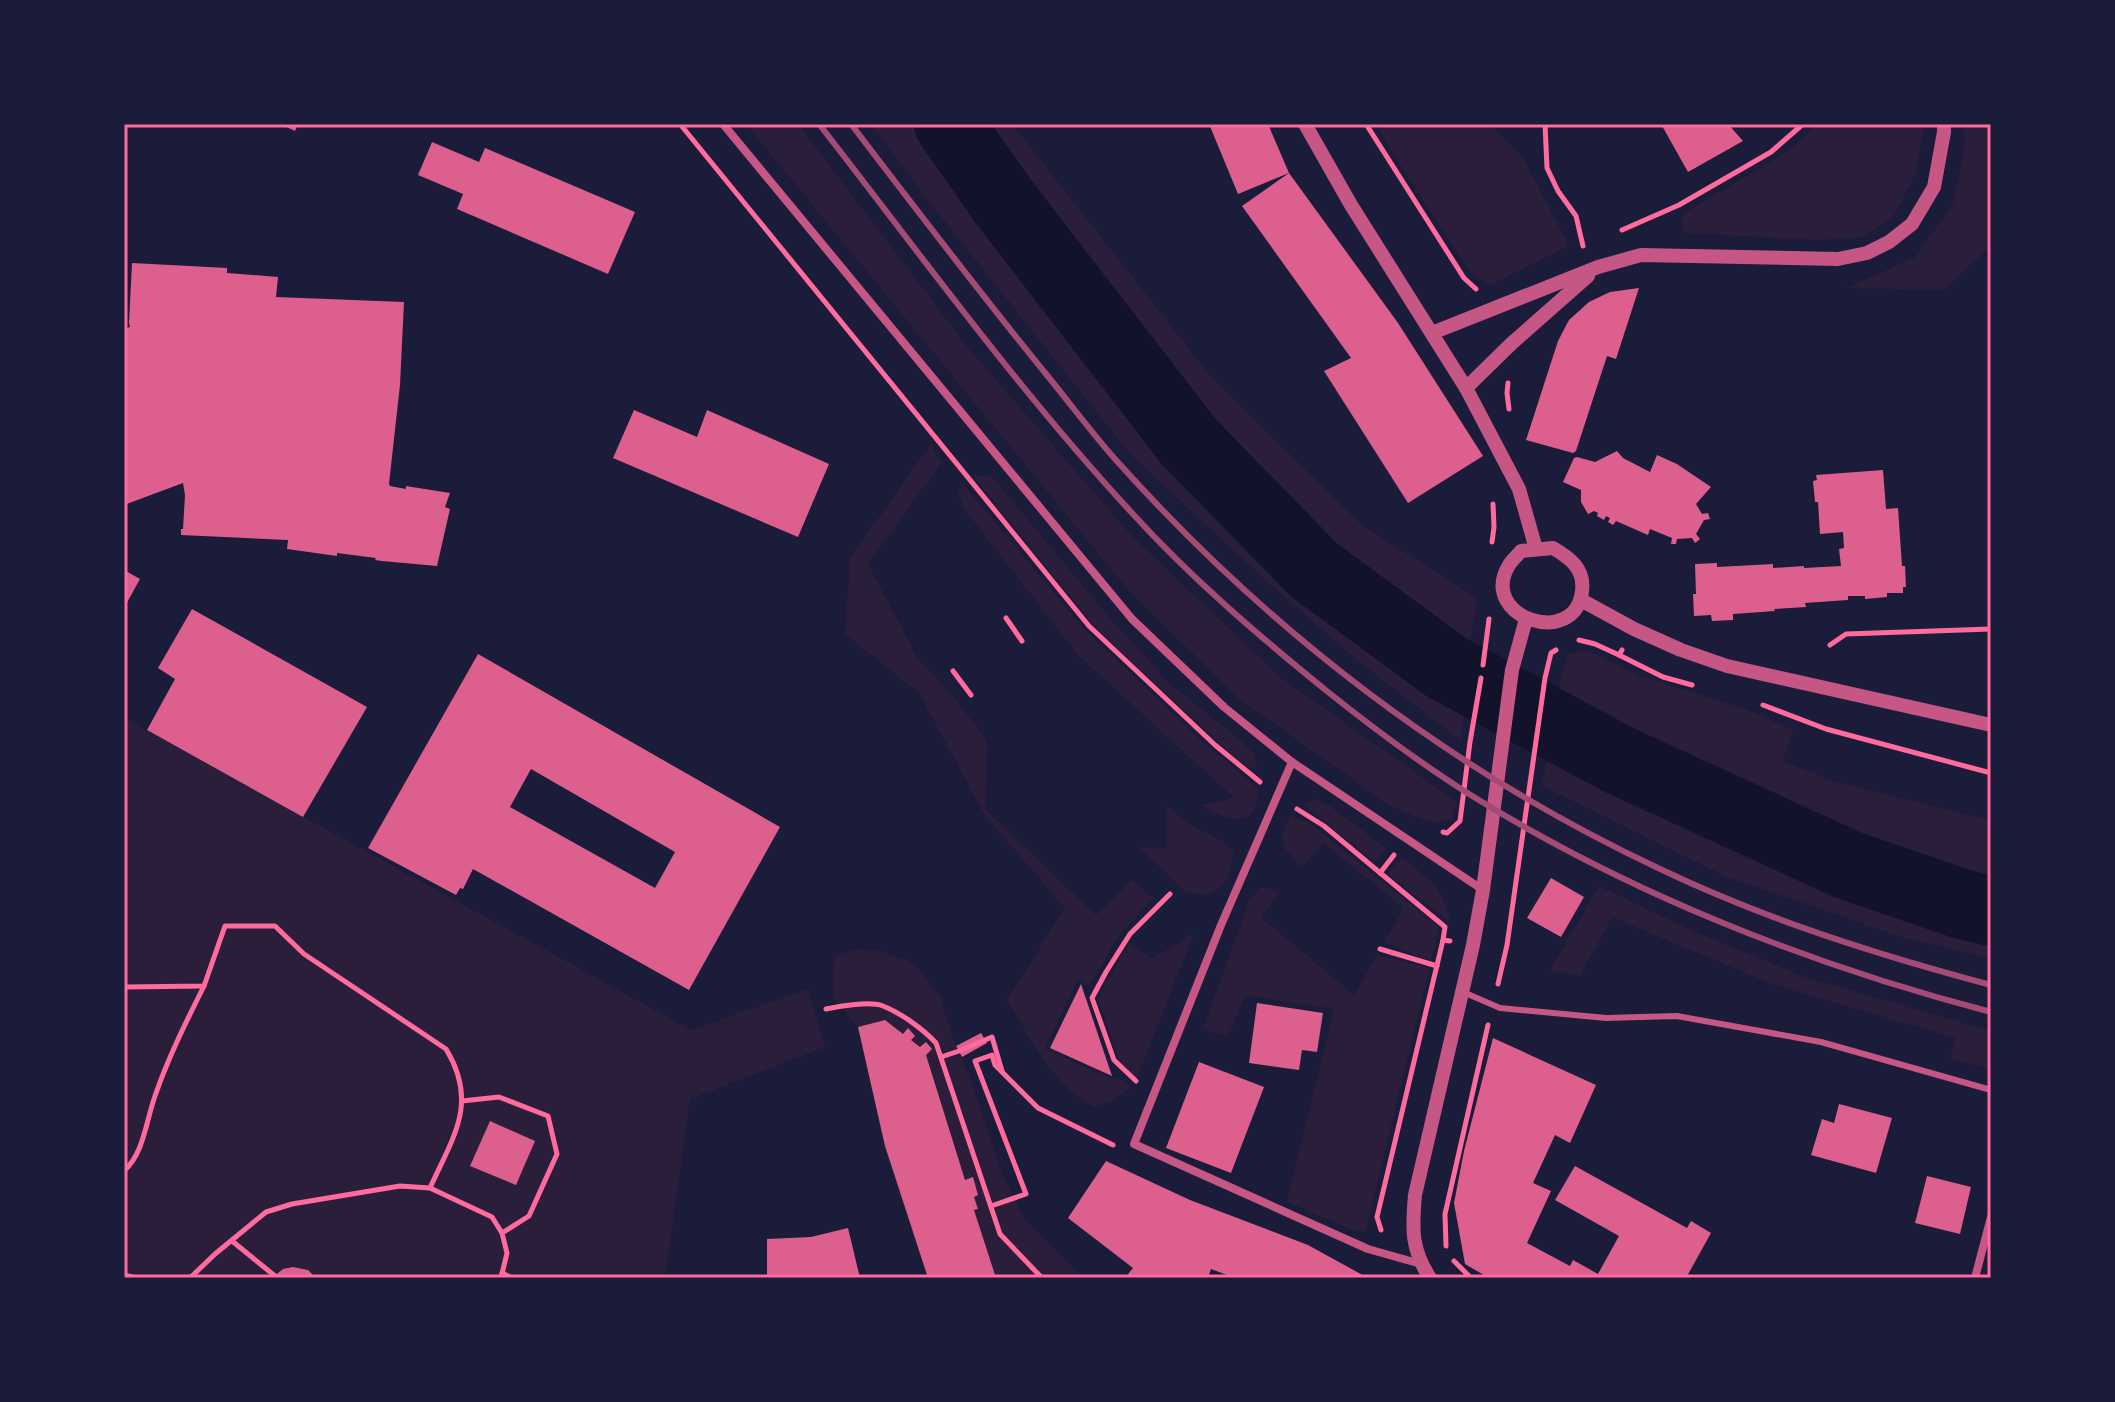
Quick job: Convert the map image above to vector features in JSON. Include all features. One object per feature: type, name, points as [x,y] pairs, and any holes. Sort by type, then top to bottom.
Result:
[{"type":"street","points":[[723,124],[1132,619],[1224,707],[1292,762],[1483,890]]},
{"type":"street","points":[[1305,124],[1351,205],[1466,388],[1519,489],[1536,549]]},
{"type":"street","points":[[1432,333],[1598,267],[1641,255],[1838,259],[1867,253],[1889,242],[1912,224],[1934,187],[1944,124]]},
{"type":"street","points":[[1466,388],[1598,267]]},
{"type":"street","points":[[1553,548],[1577,567],[1583,584],[1581,600],[1563,618],[1551,623],[1526,619],[1507,602],[1503,587],[1509,565],[1521,551],[1553,548]]},
{"type":"street","points":[[1581,600],[1634,629],[1727,666],[1991,725]]},
{"type":"street","points":[[1430,1278],[1414,1246],[1415,1195],[1463,992],[1483,890],[1512,670],[1526,619]]},
{"type":"street","points":[[1292,762],[1221,925],[1134,1144],[1368,1249],[1421,1264]]},
{"type":"street","points":[[1975,1278],[1991,1217]]},
{"type":"lane","points":[[1463,992],[1500,1008],[1606,1018],[1677,1016],[1821,1042],[1991,1090]]},
{"type":"path","points":[[1366,124],[1464,278],[1482,294],[1492,310]]},
{"type":"path","points":[[1545,124],[1547,168],[1558,191],[1576,216],[1583,247]]},
{"type":"path","points":[[1679,205],[1771,152],[1803,124]]},
{"type":"path","points":[[1511,344],[1520,358],[1510,376],[1507,393],[1508,408],[1515,421]]},
{"type":"path","points":[[1006,618],[1022,641]]},
{"type":"path","points":[[1619,655],[1634,629]]},
{"type":"path","points":[[1830,645],[1846,634],[1991,629]]},
{"type":"path","points":[[1573,639],[1595,644],[1663,677],[1705,689]]},
{"type":"path","points":[[1537,738],[1551,653],[1562,646]]},
{"type":"path","points":[[1380,873],[1417,828],[1447,833],[1460,821],[1483,666]]},
{"type":"path","points":[[953,671],[971,695]]},
{"type":"path","points":[[1761,704],[1826,729],[1991,773]]},
{"type":"path","points":[[1154,1094],[1114,1060],[1092,998],[1130,934],[1170,894]]},
{"type":"path","points":[[124,1171],[141,1145],[155,1095],[204,986],[225,926],[275,926],[304,954],[446,1049],[458,1069],[462,1101],[459,1126],[430,1188]]},
{"type":"path","points":[[1380,949],[1437,966]]},
{"type":"path","points":[[124,987],[204,986]]},
{"type":"path","points":[[826,1009],[881,1005],[923,1030],[936,1043],[1000,1234],[1042,1278]]},
{"type":"path","points":[[941,1057],[992,1037],[1003,1073]]},
{"type":"path","points":[[991,1206],[1026,1194],[975,1061],[992,1055],[995,1065],[1038,1108],[1116,1146],[1134,1144]]},
{"type":"path","points":[[462,1101],[499,1097],[548,1116],[557,1154],[529,1216],[502,1233]]},
{"type":"path","points":[[190,1278],[266,1212],[292,1204],[400,1186],[430,1188],[492,1217],[502,1233],[507,1253],[501,1275],[512,1278]]},
{"type":"path","points":[[232,1241],[275,1276]]},
{"type":"path","points":[[124,1275],[136,1278]]},
{"type":"shaded area","points":[[746,124],[798,124],[969,349],[1131,535],[1280,677],[1457,802],[1451,819],[1439,823],[1423,820],[1389,805],[1238,698],[1129,591]]},
{"type":"shaded area","points":[[871,124],[921,124],[1036,287],[1212,495],[1330,603],[1465,695],[1461,741],[1357,660],[1132,456]]},
{"type":"shaded area","points":[[960,124],[1012,124],[1212,378],[1363,526],[1477,598],[1468,662],[1330,566],[1090,291]]},
{"type":"shaded area","points":[[1377,124],[1489,124],[1524,159],[1569,246],[1491,285],[1473,276],[1388,146]]},
{"type":"shaded area","points":[[1819,124],[1925,124],[1915,175],[1894,215],[1865,237],[1818,240],[1683,233],[1682,214],[1786,153]]},
{"type":"shaded area","points":[[1964,124],[1991,124],[1991,246],[1943,290],[1846,288],[1916,257],[1953,203],[1965,145]]},
{"type":"shaded area","points":[[931,444],[941,463],[868,564],[918,659],[952,695],[987,740],[986,810],[1096,915],[1132,880],[1154,898],[1118,936],[1090,985],[1078,979],[1045,1049],[1112,1079],[1116,1077],[1131,1087],[1113,1101],[1094,1107],[1079,1098],[1054,1074],[1007,1000],[1065,908],[986,817],[919,693],[845,634],[850,558]]},
{"type":"shaded area","points":[[972,475],[992,477],[1109,617],[1169,683],[1244,743],[1254,755],[1257,769],[1248,768],[1218,742],[1094,626]]},
{"type":"shaded area","points":[[963,484],[1085,630],[1203,742],[1256,787],[1259,793],[1248,816],[1235,819],[1200,805],[1234,798],[1078,655],[965,510],[958,493]]},
{"type":"shaded area","points":[[1587,650],[1640,676],[1746,709],[1793,730],[1783,761],[1829,780],[1991,820],[1991,959],[1904,938],[1727,877],[1542,786],[1563,668],[1568,654]]},
{"type":"shaded area","points":[[124,718],[691,1030],[808,989],[825,1047],[690,1099],[665,1278],[124,1278]]},
{"type":"shaded area","points":[[1315,799],[1327,804],[1387,849],[1375,862],[1303,804]]},
{"type":"shaded area","points":[[1166,806],[1196,828],[1224,842],[1233,851],[1226,881],[1214,892],[1195,894],[1184,890],[1138,847],[1167,848]]},
{"type":"shaded area","points":[[1291,815],[1313,825],[1439,927],[1431,961],[1384,942],[1404,908],[1323,843],[1302,867],[1283,843],[1283,832]]},
{"type":"shaded area","points":[[1402,858],[1434,885],[1444,901],[1451,923],[1388,874]]},
{"type":"shaded area","points":[[1599,886],[1693,931],[1805,977],[1991,1031],[1991,1069],[1950,1059],[1956,1038],[1774,985],[1612,917],[1581,975],[1550,971]]},
{"type":"shaded area","points":[[1259,888],[1269,888],[1279,895],[1261,917],[1354,995],[1377,955],[1430,968],[1365,1232],[1350,1229],[1287,1202],[1334,1009],[1245,995],[1228,1037],[1203,1029],[1249,901]]},
{"type":"shaded area","points":[[1194,933],[1137,1078],[1119,1061],[1098,999],[1130,944],[1152,959]]},
{"type":"shaded area","points":[[858,949],[878,950],[902,958],[918,968],[939,995],[1004,1177],[1025,1220],[1083,1278],[996,1278],[974,1210],[978,1208],[973,1178],[965,1180],[926,1055],[926,1043],[920,1047],[911,1040],[914,1035],[903,1034],[885,1020],[858,1027],[833,997],[836,955]]},
{"type":"building","points":[[280,124],[298,124],[295,131]]},
{"type":"building","points":[[1209,124],[1268,124],[1289,173],[1238,194]]},
{"type":"building","points":[[1661,124],[1728,124],[1743,141],[1688,172]]},
{"type":"building","points":[[432,142],[479,162],[485,148],[635,212],[608,274],[457,209],[463,194],[418,175]]},
{"type":"building","points":[[1289,173],[1398,323],[1483,456],[1408,503],[1324,371],[1351,358],[1242,206]]},
{"type":"building","points":[[132,263],[227,268],[227,273],[278,277],[276,297],[404,302],[400,385],[389,484],[406,489],[406,486],[450,493],[445,507],[450,509],[437,566],[287,549],[288,540],[181,535],[185,495],[183,483],[124,505],[124,329],[130,327]]},
{"type":"building","points":[[1639,288],[1616,359],[1607,356],[1576,451],[1573,453],[1526,440],[1558,341],[1569,320],[1589,302],[1610,292]]},
{"type":"building","points":[[634,410],[697,437],[707,410],[829,464],[798,537],[613,458]]},
{"type":"building","points":[[1617,451],[1623,458],[1650,472],[1657,455],[1677,464],[1711,487],[1696,504],[1702,514],[1708,513],[1710,519],[1704,520],[1696,534],[1700,539],[1695,543],[1692,538],[1677,539],[1676,544],[1671,544],[1672,538],[1650,529],[1648,535],[1616,521],[1613,525],[1608,522],[1610,518],[1606,516],[1604,520],[1594,511],[1588,514],[1581,502],[1581,490],[1563,482],[1574,458],[1595,462]]},
{"type":"building","points":[[1883,470],[1886,509],[1898,508],[1902,566],[1905,566],[1906,587],[1903,587],[1903,593],[1887,593],[1887,597],[1865,599],[1865,596],[1848,596],[1848,600],[1805,603],[1806,607],[1733,614],[1733,620],[1712,621],[1711,615],[1694,616],[1695,564],[1717,563],[1717,567],[1773,564],[1773,568],[1841,566],[1839,549],[1844,548],[1843,532],[1820,534],[1813,481],[1817,480],[1816,475]]},
{"type":"building","points":[[124,570],[140,579],[124,608]]},
{"type":"building","points":[[192,609],[367,707],[303,817],[147,730],[175,679],[158,668]]},
{"type":"building","points":[[478,654],[780,827],[689,990],[473,869],[463,889],[460,888],[456,895],[368,848]],"holes":[[[531,769],[675,852],[655,888],[510,807]]]},
{"type":"building","points":[[1551,878],[1584,897],[1561,937],[1527,918]]},
{"type":"building","points":[[1081,984],[1112,1076],[1050,1048]]},
{"type":"building","points":[[1257,1003],[1323,1013],[1317,1052],[1302,1050],[1299,1070],[1249,1063]]},
{"type":"building","points":[[885,1020],[903,1034],[908,1028],[915,1036],[911,1040],[920,1047],[926,1042],[932,1049],[926,1055],[965,1180],[973,1177],[978,1195],[974,1197],[978,1209],[974,1210],[996,1278],[928,1278],[885,1146],[858,1027]]},
{"type":"building","points":[[981,1033],[987,1043],[962,1057],[956,1046]]},
{"type":"building","points":[[1493,1038],[1596,1085],[1570,1143],[1555,1135],[1533,1183],[1551,1191],[1527,1243],[1570,1266],[1573,1260],[1598,1274],[1619,1236],[1555,1200],[1575,1166],[1687,1228],[1691,1221],[1711,1233],[1686,1278],[1489,1278],[1465,1264],[1454,1203]]},
{"type":"building","points":[[1199,1062],[1264,1087],[1231,1173],[1166,1148]]},
{"type":"building","points":[[1839,1104],[1892,1118],[1876,1173],[1811,1155],[1822,1119],[1834,1123]]},
{"type":"building","points":[[490,1121],[535,1141],[516,1185],[470,1166]]},
{"type":"building","points":[[1106,1161],[1190,1200],[1308,1245],[1368,1278],[1235,1278],[1211,1269],[1208,1278],[1125,1278],[1133,1268],[1068,1218]]},
{"type":"building","points":[[1927,1176],[1971,1187],[1960,1234],[1915,1223]]},
{"type":"building","points":[[848,1228],[860,1278],[767,1278],[767,1239],[811,1237]]},
{"type":"building","points":[[283,1269],[308,1270],[316,1278],[272,1278]]},
{"type":"waterway","points":[[949,124],[1003,201],[1189,442],[1314,570],[1446,667],[1619,760],[1848,865],[1991,911]]},
{"type":"railway","points":[[819,124],[1010,371],[1132,513],[1227,606],[1379,732],[1469,794],[1530,830],[1656,894],[1855,972],[1991,1012]]},
{"type":"railway","points":[[851,124],[996,312],[1115,459],[1235,581],[1299,638],[1366,691],[1435,741],[1507,787],[1658,868],[1739,904],[1822,934],[1991,985]]}]
